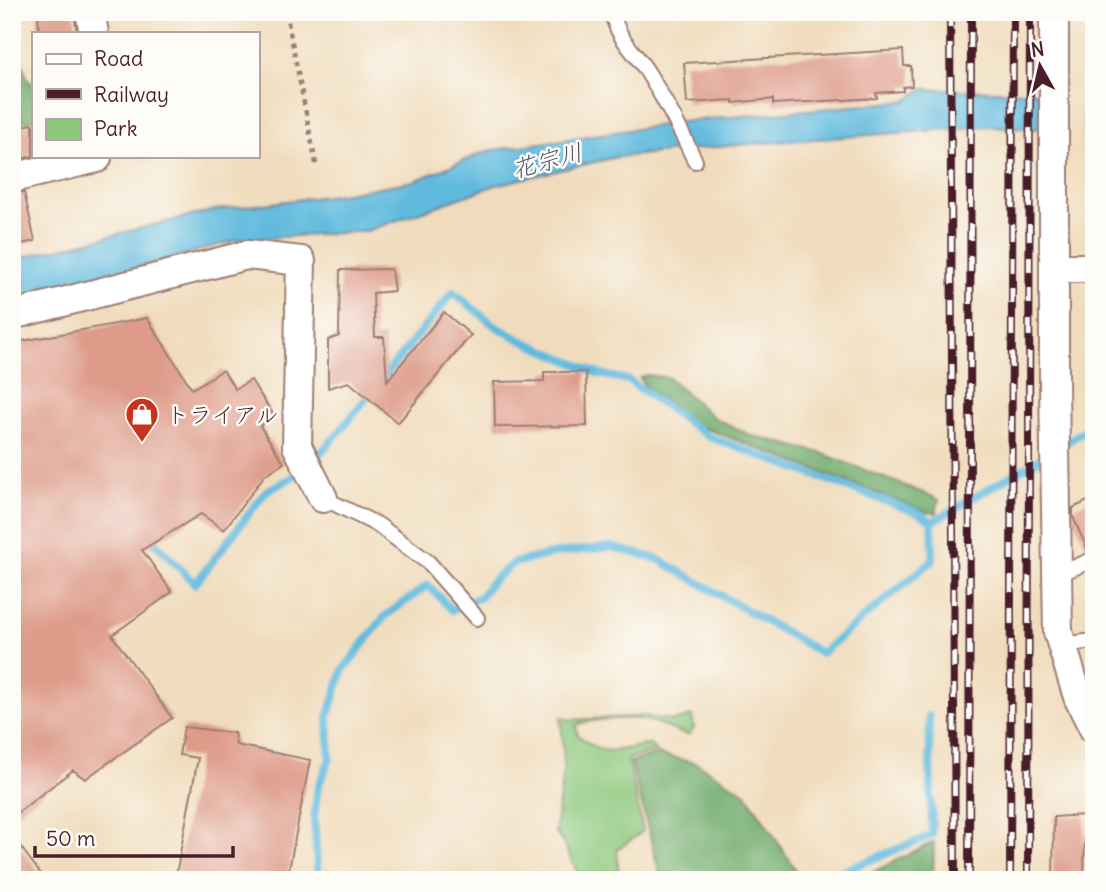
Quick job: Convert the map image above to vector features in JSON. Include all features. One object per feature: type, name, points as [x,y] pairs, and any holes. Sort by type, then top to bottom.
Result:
[{"type":"street","points":[[90,12],[94,32]]},
{"type":"street","points":[[1054,12],[1058,632],[1078,698],[1094,729]]},
{"type":"street","points":[[12,178],[97,158]]},
{"type":"street","points":[[12,315],[247,255],[301,261],[298,446],[323,498]]},
{"type":"street","points":[[1054,268],[1094,268]]},
{"type":"lane","points":[[612,12],[620,38],[642,63],[674,114],[695,161]]},
{"type":"lane","points":[[323,498],[378,525],[428,562],[477,618]]},
{"type":"lane","points":[[1057,575],[1094,559]]},
{"type":"lane","points":[[1061,645],[1094,641]]},
{"type":"path","points":[[286,12],[317,169]]},
{"type":"green space","points":[[12,48],[21,60],[29,82],[32,83],[32,121],[23,122],[19,108],[12,109]]},
{"type":"green space","points":[[647,375],[669,378],[714,418],[750,435],[821,453],[931,496],[939,500],[936,513],[927,512],[699,426],[645,386],[640,378]]},
{"type":"green space","points":[[646,716],[673,721],[692,716],[694,728],[689,735],[645,720],[625,719],[576,725],[578,735],[605,751],[650,745],[656,751],[628,759],[643,831],[617,850],[619,880],[581,880],[565,846],[555,832],[564,766],[561,717],[570,720]]},
{"type":"green space","points":[[657,754],[696,763],[746,793],[797,872],[747,880],[661,880],[631,762]]},
{"type":"green space","points":[[934,842],[933,880],[857,880]]},
{"type":"water","name":"花宗川","points":[[923,89],[1039,92],[1094,103],[1094,136],[1061,130],[990,126],[748,144],[617,157],[499,184],[367,231],[237,240],[12,302],[12,260],[215,210],[335,195],[414,181],[487,151],[689,121],[906,101]]},
{"type":"pier","points":[[1043,89],[1082,97],[1083,137],[1060,134]]},
{"type":"building","points":[[38,12],[74,12],[77,32],[39,32]]},
{"type":"building","points":[[903,50],[904,66],[911,66],[912,86],[903,87],[903,91],[876,93],[877,98],[773,104],[773,99],[733,103],[733,100],[687,103],[684,63]]},
{"type":"building","points":[[32,124],[32,156],[12,161],[12,128]]},
{"type":"building","points":[[24,192],[35,241],[12,246],[12,194]]},
{"type":"building","points":[[391,269],[394,291],[373,293],[375,337],[384,337],[387,381],[444,312],[471,335],[398,423],[349,382],[328,388],[328,340],[339,336],[340,270]]},
{"type":"building","name":"トライアル","points":[[147,318],[192,389],[223,370],[235,389],[251,380],[274,416],[260,426],[284,463],[265,475],[224,530],[201,514],[142,550],[172,592],[112,635],[172,718],[85,779],[73,770],[12,817],[12,343]]},
{"type":"building","points":[[544,372],[586,372],[587,426],[495,427],[494,382],[544,381]]},
{"type":"building","points":[[1094,498],[1094,550],[1088,551],[1073,517],[1073,508]]},
{"type":"building","points":[[184,727],[234,733],[236,745],[310,760],[287,880],[175,880],[198,758],[179,755]]},
{"type":"building","points":[[1085,815],[1084,880],[1053,880],[1054,817]]},
{"type":"building","points":[[12,835],[45,880],[12,880]]},
{"type":"waterway","points":[[380,381],[453,292],[495,326],[519,339],[599,374],[628,380],[709,437],[921,514],[932,522]]},
{"type":"waterway","points":[[148,535],[195,584],[267,490],[298,473],[326,448],[372,391]]},
{"type":"waterway","points":[[1061,446],[1094,424]]},
{"type":"waterway","points":[[932,522],[1050,453]]},
{"type":"waterway","points":[[318,880],[314,817],[318,786],[330,759],[328,717],[343,670],[385,616],[428,585],[452,610],[480,597],[492,581],[513,563],[557,553],[611,547],[658,559],[821,653],[933,560],[932,522]]},
{"type":"waterway","points":[[821,880],[932,835],[929,716]]},
{"type":"railway","points":[[950,12],[955,880]]},
{"type":"railway","points":[[969,880],[971,12]]},
{"type":"railway","points":[[1010,880],[1013,12]]},
{"type":"railway","points":[[1028,880],[1030,12]]},
{"type":"place","name":"トライアル","points":[[142,444]]}]
